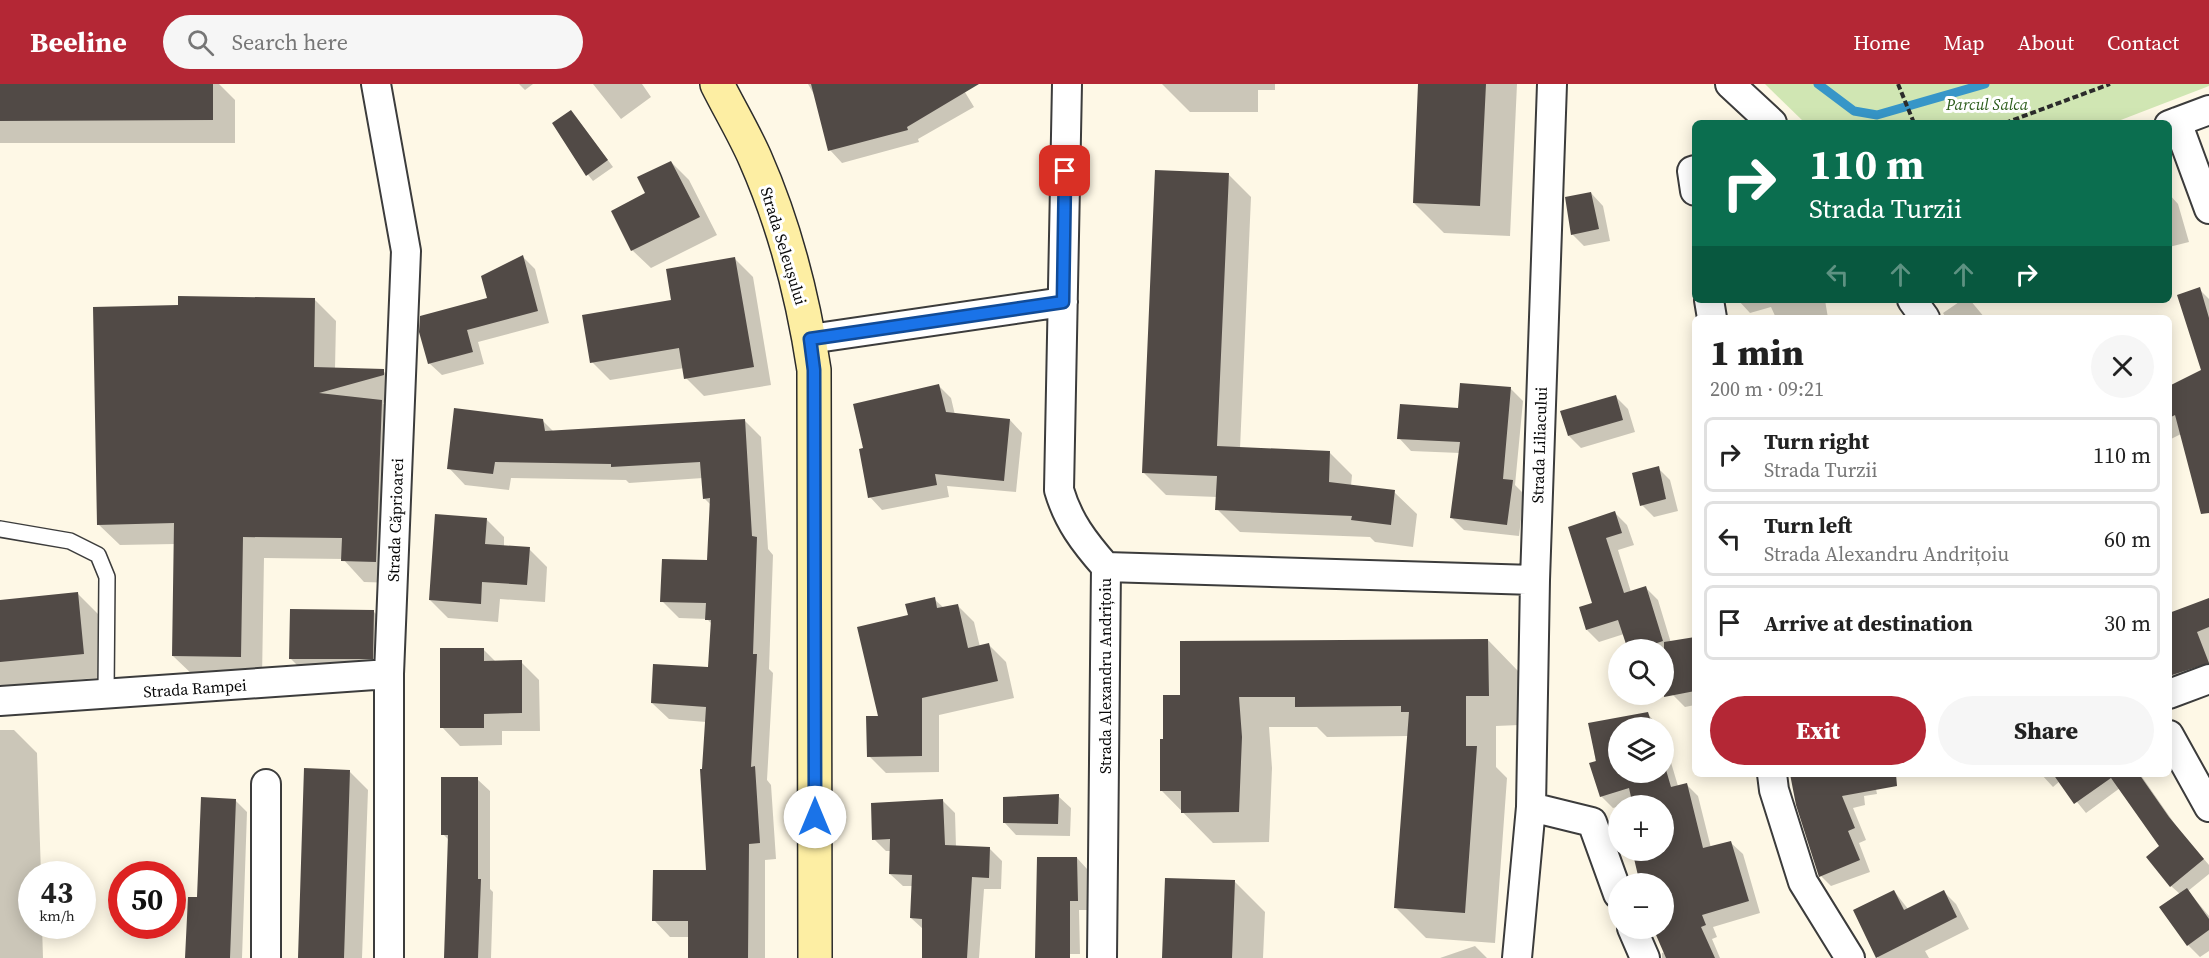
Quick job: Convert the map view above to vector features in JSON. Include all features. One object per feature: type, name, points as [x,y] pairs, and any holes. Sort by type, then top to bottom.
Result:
[{"type":"main road","name":"Strada Seleușului","points":[[717,84],[755,157],[777,216],[797,279],[810,339],[814,382],[815,958]]},
{"type":"street","name":"Strada Căprioarei","points":[[376,84],[406,251],[389,674],[389,958]]},
{"type":"street","name":"Strada Alexandru Andrițoiu","points":[[1067,84],[1059,490],[1066,515],[1082,539],[1106,567],[1102,958]]},
{"type":"street","name":"Strada Liliacului","points":[[1517,958],[1532,807],[1535,580],[1552,84]]},
{"type":"street","points":[[1730,84],[1769,120]]},
{"type":"street","points":[[2209,110],[2173,124],[2209,209]]},
{"type":"street","points":[[810,339],[1063,302]]},
{"type":"street","points":[[1106,567],[1535,580]]},
{"type":"street","name":"Strada Rampei","points":[[0,701],[389,674]]},
{"type":"street","points":[[2172,693],[2209,679]]},
{"type":"street","points":[[2172,740],[2209,807]]},
{"type":"street","points":[[1772,777],[1774,790],[1803,882],[1850,958]]},
{"type":"street","points":[[266,784],[266,958]]},
{"type":"street","points":[[1532,807],[1592,822],[1610,873]]},
{"type":"street","points":[[1637,939],[1645,958]]},
{"type":"lane","points":[[0,529],[70,541],[98,555],[107,577],[106,694]]},
{"type":"path","points":[[1898,84],[1913,120]]},
{"type":"path","points":[[2013,120],[2110,84]]},
{"type":"green space","name":"Parcul Salca","points":[[1765,84],[2209,84],[2209,86],[2121,120],[1802,120]]},
{"type":"building","points":[[0,84],[213,84],[213,120],[0,121]]},
{"type":"building","points":[[811,84],[979,84],[907,127],[908,130],[828,151]]},
{"type":"building","points":[[1418,84],[1486,84],[1480,206],[1413,203]]},
{"type":"building","points":[[571,110],[608,160],[586,176],[552,123]]},
{"type":"building","points":[[671,161],[700,217],[631,251],[611,211],[645,193],[637,177]]},
{"type":"building","points":[[1155,170],[1229,173],[1217,446],[1330,451],[1329,482],[1395,490],[1391,525],[1351,520],[1352,516],[1215,510],[1217,476],[1142,473]]},
{"type":"building","points":[[1591,192],[1599,229],[1571,235],[1565,197]]},
{"type":"building","points":[[523,255],[538,311],[467,330],[473,352],[428,364],[419,332],[420,316],[487,298],[481,276]]},
{"type":"building","points":[[735,257],[754,367],[684,379],[679,348],[590,363],[582,315],[671,300],[666,269]]},
{"type":"building","points":[[2200,287],[2209,318],[2209,513],[2201,514],[2175,415],[2172,416],[2172,384],[2201,370],[2177,295]]},
{"type":"building","points":[[178,296],[315,298],[314,367],[384,369],[384,375],[319,393],[382,400],[376,562],[341,561],[342,538],[243,537],[241,657],[172,656],[174,523],[97,525],[93,307],[178,305]]},
{"type":"building","points":[[1460,383],[1511,387],[1503,479],[1513,480],[1507,525],[1450,518],[1460,442],[1397,439],[1400,404],[1458,408]]},
{"type":"building","points":[[939,384],[946,412],[1010,419],[1004,481],[935,474],[937,485],[868,498],[859,449],[863,448],[853,404]]},
{"type":"building","points":[[1616,395],[1623,420],[1568,436],[1560,411]]},
{"type":"building","points":[[454,408],[543,419],[545,431],[745,419],[752,536],[757,537],[753,654],[757,654],[751,767],[755,766],[760,843],[749,844],[748,958],[688,958],[688,921],[652,921],[653,870],[706,870],[700,769],[702,769],[706,707],[651,703],[653,664],[708,667],[711,620],[705,620],[706,603],[660,602],[662,559],[707,560],[710,498],[703,499],[700,462],[611,467],[611,464],[495,462],[493,474],[447,469]]},
{"type":"building","points":[[1659,466],[1666,499],[1640,506],[1632,473]]},
{"type":"building","points":[[1615,511],[1622,533],[1606,538],[1624,593],[1646,586],[1662,639],[1624,639],[1618,620],[1586,630],[1579,607],[1592,603],[1568,527]]},
{"type":"building","points":[[435,514],[487,518],[485,544],[530,547],[527,585],[482,582],[481,604],[429,600]]},
{"type":"building","points":[[78,592],[84,654],[0,662],[0,600]]},
{"type":"building","points":[[935,597],[937,608],[958,604],[968,648],[989,643],[998,681],[922,698],[922,756],[867,757],[866,716],[878,716],[857,627],[908,615],[905,604]]},
{"type":"building","points":[[2209,598],[2209,627],[2197,632],[2209,663],[2172,675],[2172,612]]},
{"type":"building","points":[[290,609],[374,610],[373,659],[289,659]]},
{"type":"building","points":[[1692,637],[1692,692],[1674,695],[1674,640]]},
{"type":"building","points":[[1488,639],[1489,696],[1466,696],[1466,746],[1477,746],[1465,913],[1394,908],[1409,712],[1401,712],[1401,706],[1295,707],[1295,697],[1239,697],[1242,737],[1239,812],[1181,813],[1181,791],[1160,791],[1163,695],[1180,695],[1180,641]]},
{"type":"building","points":[[440,648],[484,648],[484,661],[522,660],[522,713],[484,714],[484,728],[440,728]]},
{"type":"building","points":[[1648,712],[1650,717],[1621,717]]},
{"type":"building","points":[[1608,719],[1608,783],[1670,783],[1671,787],[1687,783],[1703,848],[1731,841],[1749,901],[1702,915],[1706,925],[1701,927],[1715,958],[1666,958],[1658,939],[1674,939],[1674,873],[1637,873],[1635,861],[1674,861],[1674,795],[1631,795],[1629,788],[1600,797],[1589,763],[1596,761],[1588,723]]},
{"type":"building","points":[[304,768],[350,770],[344,958],[298,958]]},
{"type":"building","points":[[441,777],[478,777],[478,879],[481,879],[478,958],[444,958],[448,835],[441,835]]},
{"type":"building","points":[[1791,777],[1896,777],[1897,786],[1842,796],[1855,828],[1848,831],[1860,860],[1819,877],[1796,805]]},
{"type":"building","points":[[2055,777],[2141,777],[2169,817],[2204,859],[2170,887],[2146,857],[2159,846],[2111,778],[2074,804]]},
{"type":"building","points":[[1059,794],[1058,824],[1003,823],[1003,797]]},
{"type":"building","points":[[201,797],[236,799],[230,958],[185,958],[188,897],[197,897]]},
{"type":"building","points":[[943,799],[945,845],[990,847],[989,878],[972,877],[967,958],[922,958],[922,919],[910,918],[912,875],[889,874],[890,839],[872,840],[871,803]]},
{"type":"building","points":[[1037,857],[1077,857],[1078,901],[1070,901],[1070,958],[1035,958]]},
{"type":"building","points":[[1165,878],[1235,880],[1232,958],[1162,958]]},
{"type":"building","points":[[2187,888],[2209,919],[2209,930],[2187,946],[2159,907]]},
{"type":"building","points":[[1894,890],[1904,910],[1944,890],[1957,917],[1876,958],[1853,910]]},
{"type":"waterway","points":[[1818,84],[1854,111],[1877,115],[1985,84]]},
{"type":"route","points":[[815,817],[814,370],[810,339],[1063,302],[1065,171]]}]
